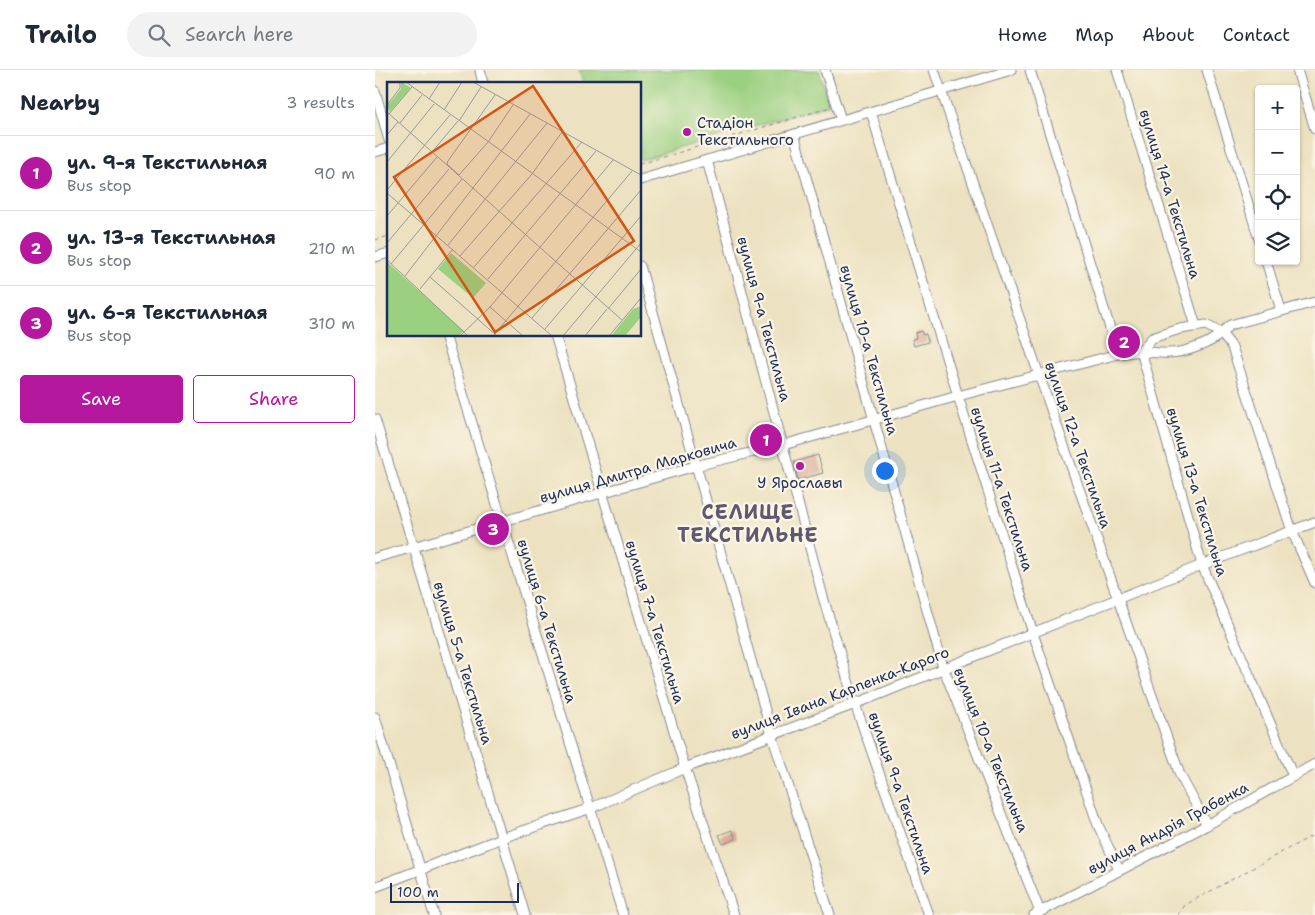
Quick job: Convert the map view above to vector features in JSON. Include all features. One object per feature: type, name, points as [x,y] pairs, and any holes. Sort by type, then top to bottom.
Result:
[{"type":"street","points":[[825,70],[841,120]]},
{"type":"street","name":"вулиця 12-а Текстильна","points":[[934,70],[1180,775],[1207,825]]},
{"type":"street","points":[[641,180],[1011,70]]},
{"type":"street","points":[[1030,70],[1118,354]]},
{"type":"street","name":"вулиця 14-а Текстильна","points":[[1117,70],[1197,326]]},
{"type":"street","points":[[1207,70],[1255,225]]},
{"type":"street","points":[[1297,70],[1315,129]]},
{"type":"street","points":[[375,91],[387,133]]},
{"type":"street","name":"вулиця 11-а Текстильна","points":[[871,112],[1033,633],[1098,825],[1119,870]]},
{"type":"street","name":"вулиця 10-а Текстильна","points":[[793,134],[943,668],[1037,913]]},
{"type":"street","name":"вулиця 9-а Текстильна","points":[[707,160],[823,597],[855,704],[929,915]]},
{"type":"street","points":[[1267,265],[1281,310]]},
{"type":"street","points":[[641,270],[772,735],[830,915]]},
{"type":"street","name":"вулиця Дмитра Марковича","points":[[375,558],[695,466],[783,445],[1118,354],[1141,351],[1171,353],[1208,344],[1230,325],[1281,310],[1315,303]]},
{"type":"street","points":[[1141,351],[1152,338],[1180,329],[1206,325],[1221,333],[1232,347],[1292,531],[1315,583]]},
{"type":"street","name":"вулиця 6-а Текстильна","points":[[445,336],[623,915]]},
{"type":"street","name":"вулиця 7-а Текстильна","points":[[555,336],[685,768],[735,915]]},
{"type":"street","name":"вулиця 13-а Текстильна","points":[[1141,351],[1202,565],[1293,776]]},
{"type":"street","name":"вулиця 5-а Текстильна","points":[[375,419],[525,915]]},
{"type":"street","name":"вулиця Івана Карпенка-Карого","points":[[375,887],[502,838],[591,808],[685,768],[855,704],[1202,565],[1315,522]]},
{"type":"street","points":[[375,717],[434,915]]},
{"type":"street","name":"вулиця Андрія Грабенка","points":[[1037,913],[1207,825],[1315,764]]},
{"type":"path","points":[[641,164],[836,106]]},
{"type":"path","points":[[1178,915],[1185,905],[1315,834]]},
{"type":"green space","name":"Стадіон Текстильного","points":[[579,70],[819,70],[829,104],[641,160],[641,82],[582,82]]},
{"type":"building","points":[[921,331],[923,335],[926,334],[928,342],[914,346],[912,339],[916,338],[915,333]]},
{"type":"building","points":[[818,455],[823,473],[798,480],[794,462]]},
{"type":"building","points":[[732,830],[736,839],[723,844],[719,835]]},
{"type":"place","name":"Стадіон Текстильного","points":[[687,132]]},
{"type":"place","name":"ул. 13-я Текстильная","points":[[1124,342]]},
{"type":"place","name":"ул. 9-я Текстильная","points":[[766,440]]},
{"type":"place","name":"У Ярославы","points":[[800,466]]},
{"type":"place","name":"ул. 6-я Текстильная","points":[[493,529]]},
{"type":"district","name":"СЕЛИЩЕ ТЕКСТИЛЬНЕ","points":[[748,524]]}]
